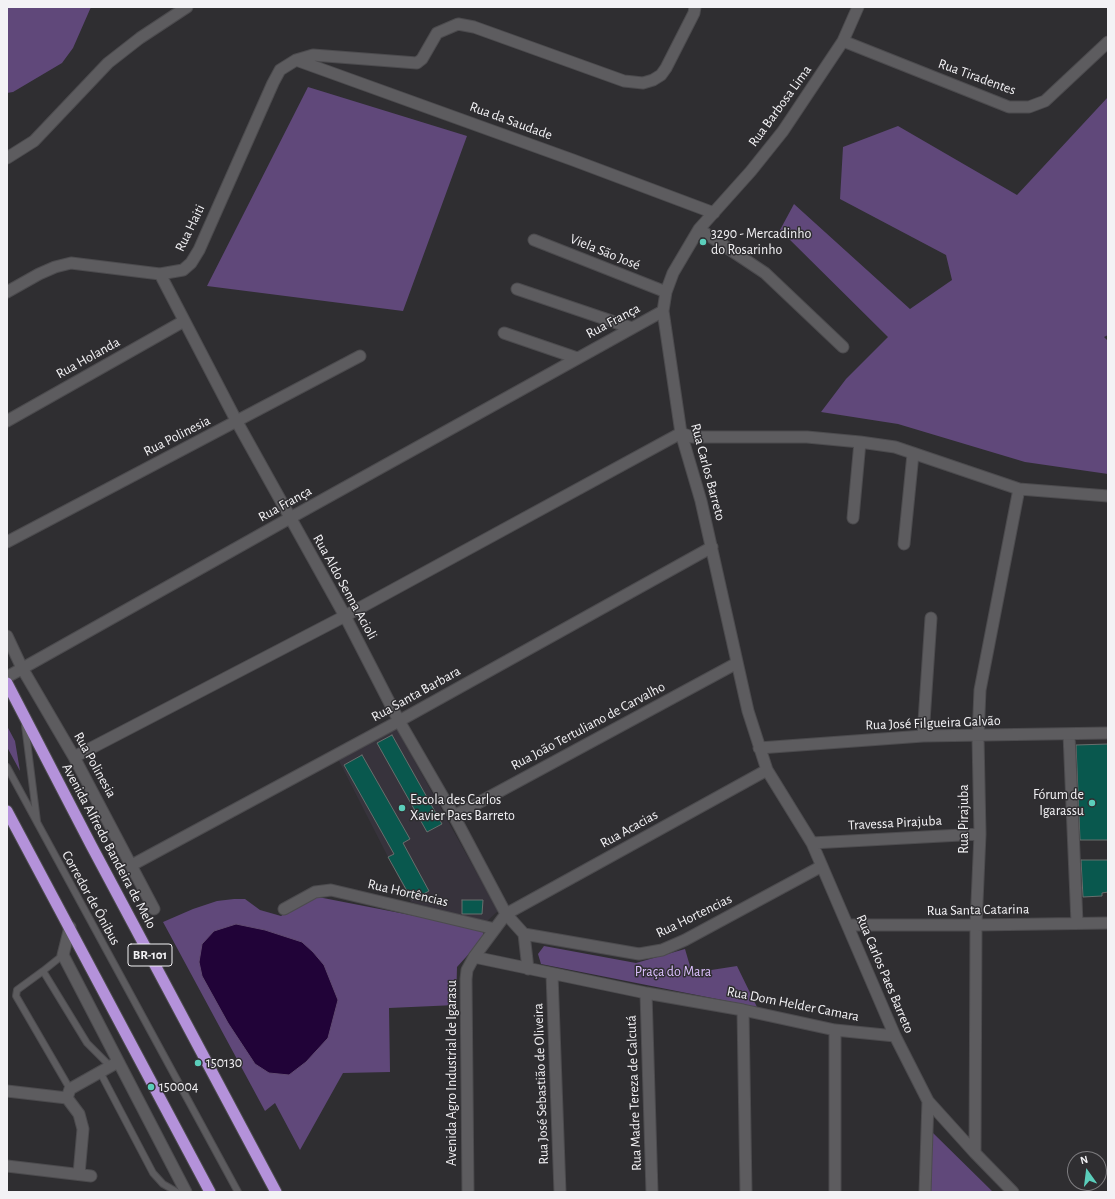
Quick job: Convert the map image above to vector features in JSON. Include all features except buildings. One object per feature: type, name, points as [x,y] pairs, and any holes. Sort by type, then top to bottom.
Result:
[{"type":"highway","name":"Avenida Alfredo Bandeira de Melo","points":[[7,683],[276,1192]]},
{"type":"highway","points":[[7,811],[210,1192]]},
{"type":"street","points":[[7,158],[34,140],[108,63],[140,38],[187,7]]},
{"type":"street","points":[[296,60],[313,56],[409,64],[417,63],[422,59],[437,33],[458,24],[474,27],[624,81],[643,83],[657,78],[666,68],[694,13],[695,7]]},
{"type":"street","name":"Rua Barbosa Lima","points":[[714,213],[783,131],[843,41],[858,7]]},
{"type":"street","name":"Rua Tiradentes","points":[[843,41],[1009,107],[1023,108],[1029,108],[1045,101],[1108,42]]},
{"type":"street","name":"Rua da Saudade","points":[[296,60],[573,160],[714,213]]},
{"type":"street","name":"Rua Haiti","points":[[7,292],[44,271],[71,263],[160,274],[183,270],[191,263],[199,250],[273,83],[280,70],[296,60]]},
{"type":"street","name":"Rua Carlos Barreto","points":[[714,213],[699,229],[673,273],[666,292],[663,311],[681,433],[701,501],[748,712],[759,748]]},
{"type":"street","points":[[699,229],[765,273],[843,347]]},
{"type":"street","name":"Viela São José","points":[[534,240],[666,292]]},
{"type":"street","name":"Rua Aldo Senna Acioli","points":[[160,274],[237,422],[345,616],[399,721],[454,816],[506,914]]},
{"type":"street","points":[[517,289],[632,328]]},
{"type":"street","name":"Rua França","points":[[7,677],[663,311]]},
{"type":"street","name":"Rua Holanda","points":[[7,421],[184,321]]},
{"type":"street","name":"Rua França","points":[[504,333],[577,358]]},
{"type":"street","name":"Rua Polinesia","points":[[7,542],[360,356]]},
{"type":"street","points":[[74,757],[345,616],[681,433],[692,437],[808,437],[895,447],[1019,489],[1108,496]]},
{"type":"street","points":[[852,518],[860,442]]},
{"type":"street","points":[[904,544],[913,454]]},
{"type":"street","name":"Rua Pirajuba","points":[[975,1154],[976,926],[980,834],[978,737],[980,690],[1019,489]]},
{"type":"street","name":"Rua Santa Barbara","points":[[132,865],[399,721],[712,547]]},
{"type":"street","points":[[923,736],[930,618]]},
{"type":"street","name":"Rua Polinesia","points":[[7,636],[22,668],[74,757],[154,909]]},
{"type":"street","name":"Rua João Tertuliano de Carvalho","points":[[454,816],[737,663]]},
{"type":"street","name":"Rua José Filgueira Galvão","points":[[759,748],[923,736],[978,737],[1108,733]]},
{"type":"street","points":[[1069,734],[1077,923]]},
{"type":"street","name":"Rua Carlos Paes Barreto","points":[[759,748],[767,770],[812,843],[894,1036],[928,1102],[975,1154],[1014,1192]]},
{"type":"street","name":"Rua Acacias","points":[[506,914],[767,770]]},
{"type":"street","name":"Travessa Pirajuba","points":[[812,843],[980,834]]},
{"type":"street","name":"Rua Hortencias","points":[[524,934],[639,954],[662,950],[686,940],[822,866]]},
{"type":"street","name":"Rua Hortências","points":[[284,909],[315,892],[331,890],[495,929]]},
{"type":"street","points":[[506,914],[524,934],[528,969]]},
{"type":"street","name":"Avenida Agro Industrial de Igarasu","points":[[468,1192],[467,970],[474,956],[506,914]]},
{"type":"street","name":"Rua Santa Catarina","points":[[848,925],[976,926],[1108,923]]},
{"type":"street","points":[[70,927],[63,956],[114,1064],[186,1192]]},
{"type":"street","name":"Rua Dom Helder Camara","points":[[474,956],[552,974],[646,993],[743,1010],[835,1030],[894,1036]]},
{"type":"street","name":"Rua José Sebastião de Oliveira","points":[[552,974],[560,1192]]},
{"type":"street","name":"Rua Madre Tereza de Calcutá","points":[[646,993],[652,1192]]},
{"type":"street","points":[[743,1010],[746,1192]]},
{"type":"street","points":[[835,1030],[835,1192]]},
{"type":"street","points":[[7,1092],[69,1093],[114,1064]]},
{"type":"street","points":[[69,1093],[82,1122],[79,1174]]},
{"type":"street","points":[[925,1192],[928,1102]]},
{"type":"street","points":[[7,1166],[91,1176]]},
{"type":"lane","name":"Corredor de Ônibus","points":[[24,716],[38,827]]},
{"type":"lane","name":"Corredor de Ônibus","points":[[7,767],[38,827],[238,1192]]},
{"type":"lane","points":[[63,956],[16,990],[16,996],[69,1093]]},
{"type":"lane","points":[[43,970],[87,1044],[114,1064]]},
{"type":"lane","points":[[100,1072],[157,1180],[177,1192]]},
{"type":"shaded area","name":"Escola des Carlos Xavier Paes Barreto","points":[[395,726],[498,911],[485,923],[411,902],[338,759]]},
{"type":"shaded area","points":[[236,924],[265,930],[302,942],[324,965],[338,1000],[328,1038],[306,1062],[289,1075],[269,1073],[255,1064],[228,1023],[202,976],[199,962],[202,944],[214,931]]},
{"type":"green space","points":[[7,7],[91,7],[73,48],[62,63],[13,92],[7,93]]},
{"type":"green space","points":[[308,87],[467,136],[403,311],[207,286]]},
{"type":"green space","points":[[1108,97],[1108,335],[1104,337],[1108,341],[1108,474],[1025,462],[898,424],[821,412],[846,379],[888,337],[780,230],[794,204],[910,309],[952,280],[946,255],[840,199],[843,147],[898,126],[1017,195]]},
{"type":"green space","points":[[7,726],[15,741],[20,771],[7,747]]},
{"type":"green space","points":[[318,897],[482,929],[484,937],[457,967],[456,1005],[389,1008],[390,1072],[343,1073],[300,1150],[275,1103],[265,1111],[163,922],[193,909],[217,901],[234,899],[245,899],[260,910],[281,916],[303,901]]},
{"type":"green space","name":"Praça do Mara","points":[[544,946],[636,963],[685,949],[692,973],[737,966],[757,1007],[541,964],[538,954]]},
{"type":"green space","points":[[932,1132],[993,1192],[931,1192]]},
{"type":"place","name":"3290 - Mercadinho do Rosarinho","points":[[703,242]]},
{"type":"place","name":"Fórum de Igarassu","points":[[1092,803]]},
{"type":"place","name":"Escola des Carlos Xavier Paes Barreto","points":[[402,808]]},
{"type":"place","name":"150130","points":[[198,1063]]},
{"type":"place","name":"150004","points":[[151,1087]]}]
